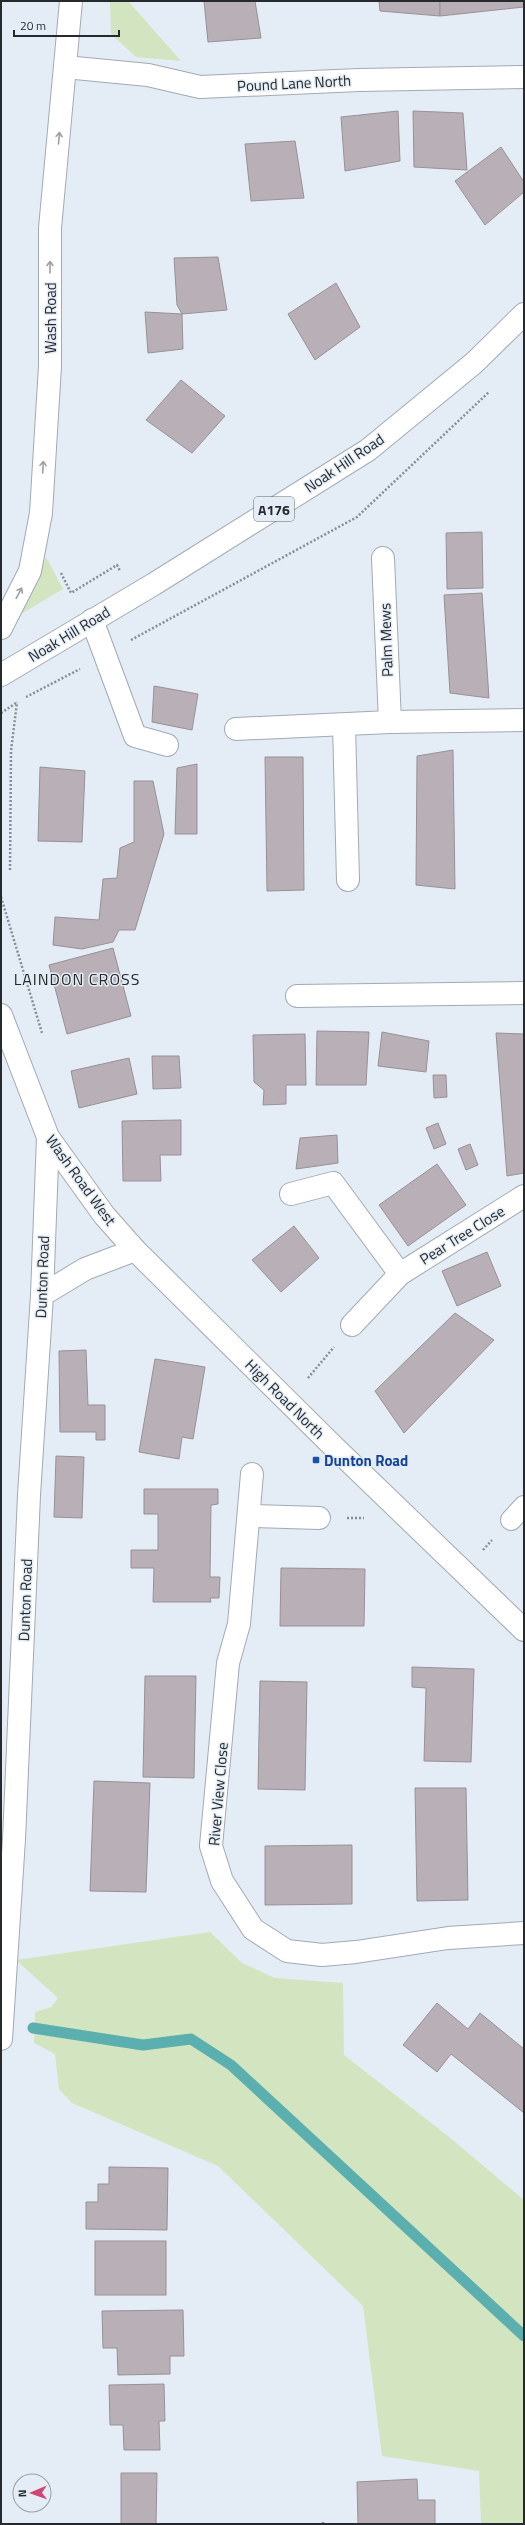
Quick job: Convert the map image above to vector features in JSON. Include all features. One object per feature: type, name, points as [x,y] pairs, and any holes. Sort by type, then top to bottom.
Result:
[{"type":"street","name":"Wash Road","points":[[1,628],[30,571],[41,513],[50,366],[50,228],[71,1]]},
{"type":"street","name":"Pound Lane North","points":[[66,67],[148,74],[200,87],[360,80],[524,77]]},
{"type":"street","name":"Noak Hill Road","points":[[1,675],[368,450],[474,363],[524,314]]},
{"type":"street","name":"Palm Mews","points":[[383,558],[390,722]]},
{"type":"street","points":[[92,620],[135,736],[167,745]]},
{"type":"street","points":[[236,729],[390,722],[524,720]]},
{"type":"street","points":[[344,725],[348,880]]},
{"type":"street","points":[[297,996],[524,993]]},
{"type":"street","name":"Wash Road West","points":[[1,1015],[48,1137],[104,1215],[135,1250]]},
{"type":"street","name":"Dunton Road","points":[[1,2039],[14,1839],[29,1494],[42,1295],[48,1137]]},
{"type":"street","points":[[291,1194],[333,1183],[400,1274]]},
{"type":"street","name":"Pear Tree Close","points":[[352,1325],[400,1274],[524,1196]]},
{"type":"street","points":[[42,1295],[85,1269],[135,1250]]},
{"type":"street","name":"High Road North","points":[[135,1250],[333,1446],[524,1630]]},
{"type":"street","name":"River View Close","points":[[252,1474],[250,1516],[239,1624],[228,1663],[211,1846],[222,1880],[253,1929],[287,1951],[322,1955],[356,1952],[448,1938],[524,1933]]},
{"type":"street","points":[[250,1516],[319,1518]]},
{"type":"path","points":[[155,625],[357,517],[495,386]]},
{"type":"path","points":[[10,870],[11,751],[17,702]]},
{"type":"path","points":[[1,896],[43,1038]]},
{"type":"path","points":[[306,1380],[352,1325]]},
{"type":"green space","points":[[110,1],[128,1],[181,61],[136,57],[111,34]]},
{"type":"green space","points":[[46,557],[63,589],[19,615]]},
{"type":"green space","points":[[210,1932],[242,1963],[275,1978],[343,1983],[344,2055],[448,2136],[524,2200],[524,2524],[481,2524],[479,2471],[382,2456],[363,2306],[218,2166],[72,2103],[59,2089],[55,2054],[34,2043],[35,2012],[51,2007],[58,1998],[16,1960]]},
{"type":"building","points":[[204,1],[255,1],[261,38],[208,42]]},
{"type":"building","points":[[379,1],[440,1],[440,16],[380,11]]},
{"type":"building","points":[[440,1],[524,1],[524,7],[440,16]]},
{"type":"building","points":[[398,111],[400,161],[345,171],[341,117]]},
{"type":"building","points":[[413,111],[463,113],[467,170],[414,167]]},
{"type":"building","points":[[295,141],[304,198],[251,201],[245,144]]},
{"type":"building","points":[[501,147],[524,182],[524,192],[485,225],[455,181]]},
{"type":"building","points":[[218,257],[227,310],[182,314],[177,305],[174,258]]},
{"type":"building","points":[[336,283],[360,327],[315,360],[288,314]]},
{"type":"building","points":[[145,312],[182,314],[183,349],[148,353]]},
{"type":"building","points":[[181,380],[225,416],[192,453],[146,420]]},
{"type":"building","points":[[482,532],[483,588],[447,589],[446,533]]},
{"type":"building","points":[[482,593],[489,698],[450,693],[444,595]]},
{"type":"building","points":[[154,686],[198,694],[192,730],[152,722]]},
{"type":"building","points":[[453,750],[455,889],[416,885],[417,756]]},
{"type":"building","points":[[265,757],[303,757],[304,890],[267,891]]},
{"type":"building","points":[[197,764],[197,834],[175,834],[177,768]]},
{"type":"building","points":[[40,767],[85,771],[82,842],[38,841]]},
{"type":"building","points":[[134,781],[153,781],[164,834],[135,930],[119,930],[113,942],[82,949],[53,945],[55,917],[99,920],[103,879],[117,878],[120,848],[134,842]]},
{"type":"building","points":[[113,948],[131,1016],[67,1034],[49,965]]},
{"type":"building","points":[[317,1031],[369,1032],[366,1085],[316,1085]]},
{"type":"building","points":[[382,1032],[429,1041],[426,1072],[378,1066]]},
{"type":"building","points":[[496,1033],[524,1034],[524,1173],[507,1176]]},
{"type":"building","points":[[305,1034],[306,1085],[286,1085],[286,1104],[263,1105],[264,1090],[254,1082],[253,1035]]},
{"type":"building","points":[[152,1056],[179,1056],[181,1088],[153,1089]]},
{"type":"building","points":[[129,1058],[137,1094],[79,1108],[71,1071]]},
{"type":"building","points":[[433,1075],[446,1075],[447,1097],[434,1098]]},
{"type":"building","points":[[181,1120],[181,1155],[160,1155],[161,1181],[123,1181],[122,1121]]},
{"type":"building","points":[[438,1123],[446,1144],[434,1149],[426,1128]]},
{"type":"building","points":[[337,1135],[338,1163],[296,1169],[300,1138]]},
{"type":"building","points":[[470,1144],[478,1165],[466,1170],[458,1149]]},
{"type":"building","points":[[437,1164],[466,1205],[408,1246],[379,1205]]},
{"type":"building","points":[[294,1226],[319,1258],[281,1292],[252,1260]]},
{"type":"building","points":[[487,1252],[501,1286],[457,1306],[442,1271]]},
{"type":"building","points":[[455,1313],[494,1340],[404,1433],[375,1391]]},
{"type":"building","points":[[86,1350],[88,1405],[105,1405],[105,1440],[96,1440],[96,1432],[60,1432],[59,1351]]},
{"type":"building","points":[[155,1359],[205,1367],[193,1439],[182,1437],[179,1459],[139,1452]]},
{"type":"building","points":[[56,1456],[84,1457],[82,1518],[54,1517]]},
{"type":"building","points":[[144,1489],[218,1489],[218,1504],[211,1505],[210,1577],[220,1577],[219,1598],[210,1598],[211,1602],[153,1602],[154,1568],[131,1568],[131,1550],[158,1550],[158,1514],[144,1514]]},
{"type":"building","points":[[281,1568],[365,1569],[364,1626],[280,1626]]},
{"type":"building","points":[[412,1667],[474,1669],[471,1762],[424,1761],[426,1688],[412,1687]]},
{"type":"building","points":[[145,1676],[196,1676],[194,1778],[143,1777]]},
{"type":"building","points":[[260,1681],[307,1682],[305,1790],[258,1789]]},
{"type":"building","points":[[94,1781],[150,1783],[146,1892],[90,1891]]},
{"type":"building","points":[[415,1788],[466,1788],[468,1900],[417,1901]]},
{"type":"building","points":[[352,1845],[352,1904],[265,1905],[265,1846]]},
{"type":"building","points":[[437,2003],[468,2029],[480,2013],[524,2049],[524,2113],[451,2054],[437,2072],[403,2045]]},
{"type":"building","points":[[109,2167],[168,2168],[167,2230],[86,2229],[86,2202],[98,2202],[98,2184],[109,2184]]},
{"type":"building","points":[[95,2241],[166,2241],[166,2295],[95,2295]]},
{"type":"building","points":[[183,2310],[184,2356],[170,2356],[170,2374],[118,2375],[117,2348],[103,2348],[102,2311]]},
{"type":"building","points":[[164,2384],[165,2421],[159,2421],[160,2450],[124,2450],[123,2425],[110,2425],[109,2385]]},
{"type":"building","points":[[121,2473],[157,2473],[156,2524],[121,2524]]},
{"type":"building","points":[[417,2479],[418,2500],[435,2500],[435,2524],[358,2524],[357,2482]]},
{"type":"waterway","points":[[33,2028],[143,2045],[191,2039],[231,2065],[524,2336]]},
{"type":"place","name":"Dunton Road","points":[[316,1460]]},
{"type":"district","name":"LAINDON CROSS","points":[[77,979]]}]
